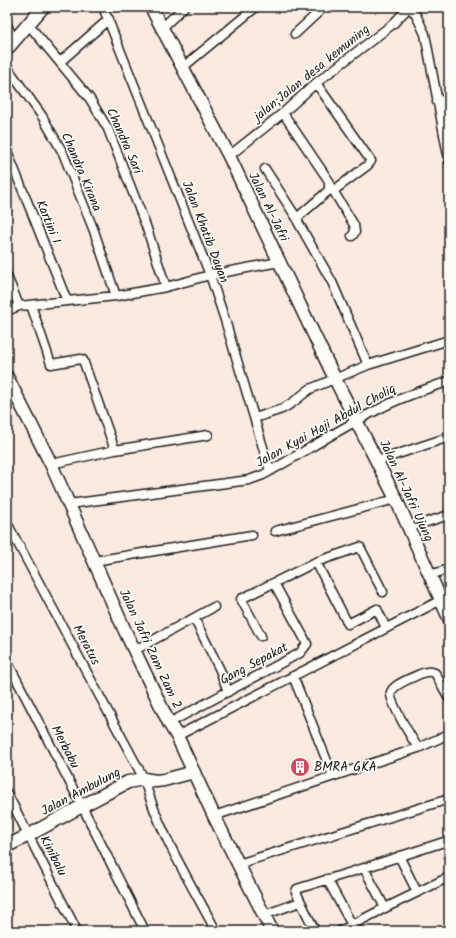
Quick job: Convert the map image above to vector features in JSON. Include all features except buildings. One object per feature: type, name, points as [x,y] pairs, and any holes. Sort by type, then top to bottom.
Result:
[{"type":"street","points":[[11,44],[43,7]]},
{"type":"street","name":"Jalan Khatib Dayan","points":[[103,7],[210,275],[270,471]]},
{"type":"street","name":"Jalan Al-Jafri","points":[[151,7],[229,156],[334,379],[356,421]]},
{"type":"street","points":[[162,28],[184,7]]},
{"type":"street","points":[[182,68],[256,7]]},
{"type":"street","points":[[295,34],[324,7]]},
{"type":"street","points":[[409,7],[416,15],[425,34],[449,161]]},
{"type":"street","name":"jalan;Jalan desa kemuning","points":[[229,156],[283,113],[316,82],[393,24],[409,7]]},
{"type":"street","points":[[60,62],[109,19]]},
{"type":"street","name":"Chandra Sari","points":[[28,24],[90,99],[108,129],[146,226],[166,287]]},
{"type":"street","points":[[7,25],[11,44]]},
{"type":"street","name":"Chandra Kirana","points":[[7,67],[42,116],[63,153],[94,231],[116,296]]},
{"type":"street","points":[[298,220],[298,217],[331,188],[368,165],[371,161],[316,82]]},
{"type":"street","points":[[437,102],[449,99]]},
{"type":"street","points":[[283,113],[327,178],[331,188],[354,225],[355,232],[352,236]]},
{"type":"street","name":"Kartini I","points":[[7,152],[67,301]]},
{"type":"street","points":[[265,169],[298,220],[332,282],[368,365]]},
{"type":"street","points":[[7,311],[20,306],[116,296],[166,287],[210,275],[279,262]]},
{"type":"street","points":[[7,276],[20,306]]},
{"type":"street","points":[[31,305],[51,364],[81,359],[83,360],[114,450]]},
{"type":"street","points":[[255,418],[292,403],[310,389],[368,365],[449,340]]},
{"type":"street","name":"Jalan Jafri Zam Zam 2","points":[[7,377],[51,464],[169,723],[177,736],[214,816],[272,931]]},
{"type":"street","name":"Jalan Kyai Haji Abdul Choliq","points":[[69,504],[249,480],[270,471],[356,421],[410,395],[449,381]]},
{"type":"street","name":"Jalan Al-Jafri Ujung","points":[[356,421],[396,499],[449,618]]},
{"type":"street","points":[[51,464],[114,450],[208,435]]},
{"type":"street","points":[[377,461],[449,437]]},
{"type":"street","points":[[275,531],[396,499]]},
{"type":"street","points":[[408,528],[449,515]]},
{"type":"street","name":"Meratus","points":[[7,523],[144,779],[148,794],[169,844],[216,931]]},
{"type":"street","points":[[94,560],[252,535]]},
{"type":"street","points":[[260,636],[241,599],[316,562],[360,547],[383,592]]},
{"type":"street","points":[[316,562],[348,624],[377,609],[386,628]]},
{"type":"street","points":[[430,576],[449,569]]},
{"type":"street","name":"Gang Sepakat","points":[[169,723],[300,653],[307,644],[274,583]]},
{"type":"street","points":[[177,736],[441,600]]},
{"type":"street","points":[[135,650],[214,607]]},
{"type":"street","points":[[194,618],[220,670],[228,692]]},
{"type":"street","name":"Merbabu","points":[[7,661],[145,931]]},
{"type":"street","points":[[418,748],[395,708],[391,693],[396,687],[421,673],[433,672],[449,698]]},
{"type":"street","points":[[294,676],[333,776]]},
{"type":"street","points":[[214,816],[418,748],[449,734]]},
{"type":"street","name":"Jalan Ambulung","points":[[7,846],[128,782],[144,779],[156,781],[164,780],[194,772]]},
{"type":"street","name":"Kinibalu","points":[[7,793],[78,931]]},
{"type":"street","points":[[238,864],[449,799]]},
{"type":"street","points":[[315,931],[300,902],[296,889],[447,841]]},
{"type":"street","points":[[399,856],[417,892]]},
{"type":"street","points":[[364,868],[385,908]]},
{"type":"street","points":[[340,931],[449,877]]},
{"type":"street","points":[[327,879],[352,925]]},
{"type":"street","points":[[264,916],[300,902]]},
{"type":"place","name":"BMRA GKA","points":[[300,767]]}]
